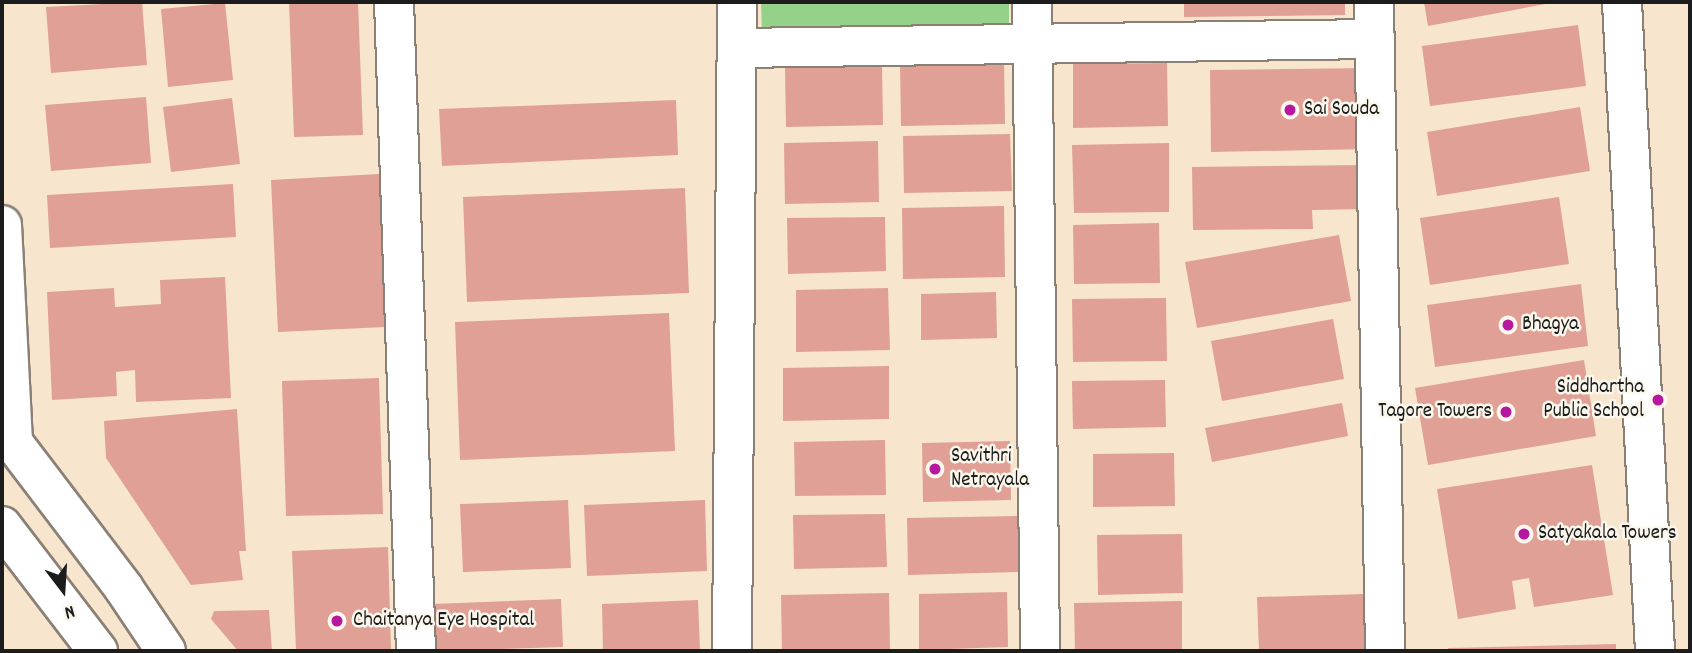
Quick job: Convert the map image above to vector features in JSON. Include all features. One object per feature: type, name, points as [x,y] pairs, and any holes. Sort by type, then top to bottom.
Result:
[{"type":"street","points":[[394,2],[416,651]]},
{"type":"street","points":[[733,651],[737,2]]},
{"type":"street","points":[[1032,2],[1040,651]]},
{"type":"street","points":[[1374,2],[1385,651]]},
{"type":"street","points":[[1622,2],[1655,651]]},
{"type":"street","points":[[737,48],[1375,39]]},
{"type":"street","points":[[2,225],[7,435],[123,587],[166,651]]},
{"type":"street","points":[[2,526],[98,651]]},
{"type":"green space","points":[[761,2],[1009,2],[1009,31],[762,33]]},
{"type":"building","points":[[142,2],[147,65],[51,73],[46,7]]},
{"type":"building","points":[[289,2],[358,2],[363,135],[294,137]]},
{"type":"building","points":[[1184,2],[1345,2],[1345,15],[1184,17]]},
{"type":"building","points":[[1424,2],[1551,2],[1551,3],[1428,26]]},
{"type":"building","points":[[225,3],[233,80],[168,87],[161,9]]},
{"type":"building","points":[[1578,25],[1586,86],[1430,106],[1422,46]]},
{"type":"building","points":[[1004,60],[1005,124],[901,126],[900,62]]},
{"type":"building","points":[[1167,63],[1168,126],[1073,128],[1073,64]]},
{"type":"building","points":[[882,66],[883,125],[786,127],[785,68]]},
{"type":"building","name":"Sai Souda","points":[[1368,68],[1369,149],[1211,152],[1210,70]]},
{"type":"building","points":[[146,97],[151,163],[51,171],[45,105]]},
{"type":"building","points":[[232,98],[240,164],[171,172],[163,107]]},
{"type":"building","points":[[676,100],[678,155],[442,166],[439,109]]},
{"type":"building","points":[[1580,107],[1590,171],[1437,196],[1427,132]]},
{"type":"building","points":[[1010,134],[1012,191],[904,193],[903,136]]},
{"type":"building","points":[[878,141],[879,202],[785,204],[784,143]]},
{"type":"building","points":[[1169,143],[1169,212],[1074,213],[1072,145]]},
{"type":"building","points":[[1366,165],[1367,209],[1312,210],[1313,229],[1193,230],[1192,167]]},
{"type":"building","points":[[379,174],[385,327],[278,332],[271,180]]},
{"type":"building","points":[[233,184],[236,237],[50,248],[47,195]]},
{"type":"building","points":[[685,188],[689,293],[467,302],[463,197]]},
{"type":"building","points":[[1559,197],[1569,264],[1430,285],[1420,218]]},
{"type":"building","points":[[1004,206],[1005,277],[903,279],[902,208]]},
{"type":"building","points":[[885,217],[886,271],[788,274],[787,218]]},
{"type":"building","points":[[1159,223],[1160,283],[1074,284],[1073,225]]},
{"type":"building","points":[[1339,235],[1351,301],[1197,328],[1185,262]]},
{"type":"building","points":[[225,277],[231,398],[136,402],[135,370],[116,372],[117,396],[52,400],[47,292],[114,288],[115,307],[161,304],[160,280]]},
{"type":"building","name":"Bhagya","points":[[1581,284],[1588,346],[1435,367],[1427,305]]},
{"type":"building","points":[[888,288],[890,350],[796,352],[796,290]]},
{"type":"building","points":[[996,292],[997,338],[921,340],[921,294]]},
{"type":"building","points":[[1166,298],[1167,361],[1073,362],[1072,299]]},
{"type":"building","points":[[669,313],[675,451],[460,460],[455,322]]},
{"type":"building","points":[[1333,319],[1344,379],[1222,401],[1211,341]]},
{"type":"building","name":"Tagore Towers","points":[[1584,360],[1596,436],[1428,465],[1415,388]]},
{"type":"building","points":[[889,366],[889,419],[783,421],[783,368]]},
{"type":"building","points":[[379,378],[383,514],[286,516],[282,381]]},
{"type":"building","points":[[1165,380],[1166,427],[1073,429],[1072,381]]},
{"type":"building","points":[[1342,403],[1348,436],[1212,462],[1205,428]]},
{"type":"building","points":[[237,409],[246,551],[239,551],[243,580],[191,585],[106,458],[104,421]]},
{"type":"building","points":[[885,440],[886,495],[795,496],[794,442]]},
{"type":"building","points":[[1010,441],[1011,500],[923,502],[922,443]]},
{"type":"building","points":[[1174,453],[1175,506],[1093,507],[1093,454]]},
{"type":"building","name":"Satyakala Towers","points":[[1592,465],[1613,595],[1534,607],[1529,578],[1512,581],[1516,609],[1458,619],[1437,489]]},
{"type":"building","points":[[568,500],[571,568],[463,572],[460,504]]},
{"type":"building","points":[[705,500],[707,571],[587,576],[584,505]]},
{"type":"building","points":[[885,514],[887,567],[794,569],[793,515]]},
{"type":"building","points":[[1019,516],[1020,572],[908,575],[907,518]]},
{"type":"building","points":[[1182,534],[1183,593],[1098,595],[1097,535]]},
{"type":"building","points":[[388,547],[391,651],[296,651],[292,551]]},
{"type":"building","points":[[1007,592],[1008,647],[919,650],[919,594]]},
{"type":"building","points":[[889,593],[890,650],[782,651],[781,595]]},
{"type":"building","points":[[1365,594],[1366,651],[1259,651],[1257,597]]},
{"type":"building","points":[[561,599],[563,647],[435,651],[433,604]]},
{"type":"building","points":[[698,600],[700,651],[603,651],[602,604]]},
{"type":"building","points":[[1182,601],[1182,651],[1075,651],[1074,603]]},
{"type":"building","points":[[269,610],[272,651],[238,651],[211,619],[214,611]]},
{"type":"building","points":[[1616,644],[1616,651],[1448,651],[1448,648]]},
{"type":"place","name":"Sai Souda","points":[[1290,110]]},
{"type":"place","name":"Bhagya","points":[[1508,325]]},
{"type":"place","name":"Siddhartha Public School","points":[[1658,400]]},
{"type":"place","name":"Tagore Towers","points":[[1506,412]]},
{"type":"place","name":"Savithri Netrayala","points":[[935,469]]},
{"type":"place","name":"Satyakala Towers","points":[[1524,534]]},
{"type":"place","name":"Chaitanya Eye Hospital","points":[[337,621]]}]
